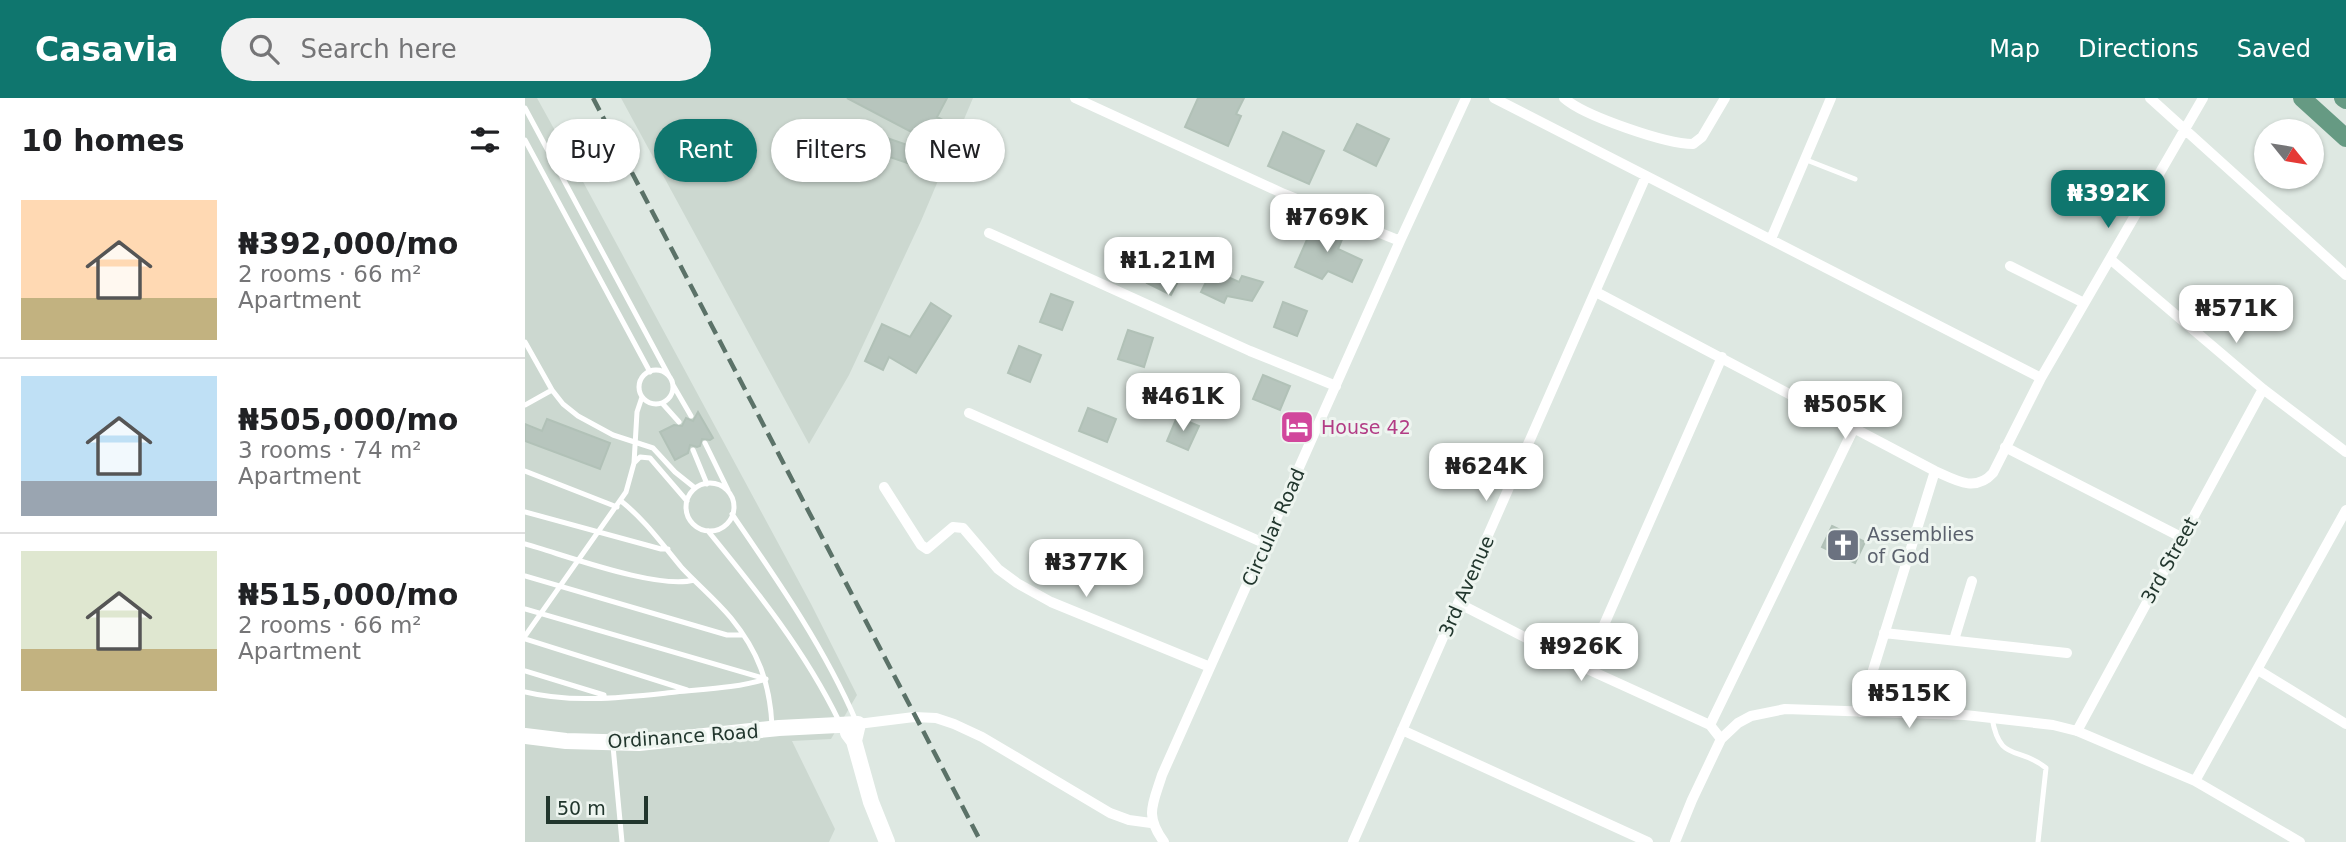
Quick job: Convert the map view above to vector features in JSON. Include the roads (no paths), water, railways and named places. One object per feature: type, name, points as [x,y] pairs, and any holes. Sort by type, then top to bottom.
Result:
[{"type":"main road","points":[[2302,98],[2344,132]]},
{"type":"street","points":[[1075,98],[1284,194],[1400,241]]},
{"type":"street","name":"Circular Road","points":[[1151,823],[1152,807],[1162,775],[1466,98]]},
{"type":"street","points":[[1494,98],[2041,378]]},
{"type":"street","points":[[1564,98],[1590,113],[1648,135],[1693,144],[1702,137],[1725,98]]},
{"type":"street","points":[[1770,239],[1831,98]]},
{"type":"street","points":[[2150,98],[2346,275]]},
{"type":"street","points":[[1597,292],[1935,471],[1966,484],[1978,484],[1993,473],[2041,378],[2203,98]]},
{"type":"street","name":"3rd Avenue","points":[[1353,842],[1646,176]]},
{"type":"street","points":[[989,233],[1249,351],[1336,386]]},
{"type":"street","points":[[2110,259],[2263,389],[2346,452]]},
{"type":"street","points":[[2010,266],[2084,303]]},
{"type":"street","points":[[1585,668],[1722,358]]},
{"type":"street","name":"3rd Street","points":[[2077,731],[2263,389]]},
{"type":"street","points":[[969,413],[1266,544]]},
{"type":"street","points":[[1710,725],[1854,428]]},
{"type":"street","points":[[2005,447],[2181,537]]},
{"type":"street","points":[[1860,712],[1935,471]]},
{"type":"street","points":[[884,487],[921,545],[927,549],[953,527],[963,528],[998,569],[1017,583],[1051,602],[1210,667]]},
{"type":"street","points":[[2195,781],[2346,510]]},
{"type":"street","points":[[1954,640],[1972,581]]},
{"type":"street","points":[[1458,603],[1585,668],[1710,725],[1721,739]]},
{"type":"street","points":[[1884,633],[2067,653]]},
{"type":"street","points":[[2258,670],[2346,724]]},
{"type":"street","points":[[1675,842],[1721,739],[1738,723],[1764,712],[1785,709],[1992,718],[2053,725],[2077,731],[2195,781],[2300,842]]},
{"type":"street","points":[[887,842],[871,802],[850,724],[914,717],[936,718],[982,737],[1110,813],[1129,821],[1151,823],[1164,842]]},
{"type":"street","name":"Ordinance Road","points":[[525,736],[639,743],[850,724]]},
{"type":"street","points":[[1402,730],[1648,842]]},
{"type":"lane","points":[[525,107],[691,416]]},
{"type":"lane","points":[[525,140],[650,372]]},
{"type":"lane","points":[[1804,159],[1855,179]]},
{"type":"lane","points":[[525,342],[563,404],[578,416],[613,435],[653,448],[675,472],[695,488]]},
{"type":"lane","points":[[669,376],[659,371],[650,372],[641,381],[642,397],[651,404],[662,403],[670,396],[673,385]]},
{"type":"lane","points":[[525,405],[552,390]]},
{"type":"lane","points":[[642,397],[637,412],[634,463],[626,492],[525,638],[690,691]]},
{"type":"lane","points":[[662,403],[679,422]]},
{"type":"lane","points":[[705,443],[732,499],[733,514],[790,598],[838,680],[850,724]]},
{"type":"lane","points":[[693,450],[707,484]]},
{"type":"lane","points":[[634,463],[640,457],[650,458],[687,501]]},
{"type":"lane","points":[[525,471],[617,507]]},
{"type":"lane","points":[[729,493],[717,484],[695,488],[687,501],[687,515],[702,530],[708,531],[723,527],[733,514]]},
{"type":"lane","points":[[621,501],[639,516],[731,618],[743,635],[766,678],[771,700],[772,729]]},
{"type":"lane","points":[[525,512],[667,549]]},
{"type":"lane","points":[[708,531],[792,639],[829,700],[850,724]]},
{"type":"lane","points":[[525,544],[659,582],[694,580]]},
{"type":"lane","points":[[525,576],[727,635],[743,635]]},
{"type":"lane","points":[[525,609],[766,678]]},
{"type":"lane","points":[[525,671],[610,698]]},
{"type":"lane","points":[[525,692],[571,698],[610,698],[734,687],[766,678]]},
{"type":"lane","points":[[1992,718],[1996,738],[2002,747],[2046,768],[2038,842]]},
{"type":"lane","points":[[613,743],[622,842]]},
{"type":"railway","points":[[593,98],[981,842]]},
{"type":"place","name":"House 42","points":[[1297,427]]},
{"type":"place","name":"Assemblies of God","points":[[1843,545]]}]
